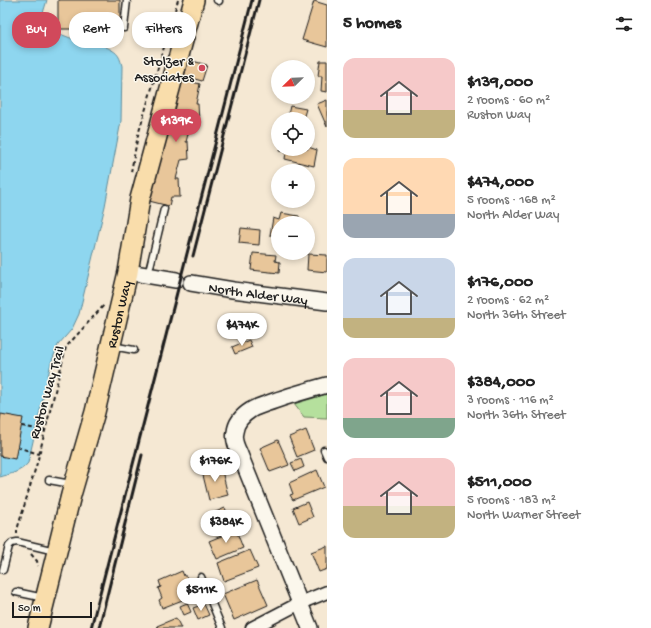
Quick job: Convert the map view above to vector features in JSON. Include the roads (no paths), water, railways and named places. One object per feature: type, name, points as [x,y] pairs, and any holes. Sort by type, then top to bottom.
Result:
[{"type":"main road","name":"Ruston Way","points":[[38,628],[74,485],[95,412],[128,272],[140,199],[194,0]]},
{"type":"street","name":"North Alder Way","points":[[128,272],[233,290],[327,302]]},
{"type":"street","points":[[310,628],[239,452],[234,433],[237,424],[252,410],[291,395],[327,385]]},
{"type":"street","points":[[252,628],[300,603],[327,592]]},
{"type":"lane","points":[[124,28],[127,0]]},
{"type":"lane","points":[[148,276],[164,209]]},
{"type":"lane","points":[[110,346],[134,350]]},
{"type":"lane","points":[[324,450],[327,457]]},
{"type":"lane","points":[[49,480],[74,485]]},
{"type":"lane","points":[[3,570],[8,546],[12,543],[17,542],[57,551]]},
{"type":"lane","points":[[201,577],[222,628]]},
{"type":"lane","points":[[16,592],[45,599]]},
{"type":"water","points":[[0,0],[47,0],[43,12],[12,12],[12,48],[61,48],[61,34],[69,37],[69,48],[108,48],[116,53],[120,58],[122,66],[121,121],[105,206],[79,314],[72,329],[58,345],[51,363],[28,463],[19,471],[0,477]]},
{"type":"railway","points":[[91,628],[252,0]]},
{"type":"railway","points":[[193,256],[259,0]]},
{"type":"railway","points":[[99,628],[142,455]]},
{"type":"place","name":"Stolzer & Associates","points":[[202,68]]}]
